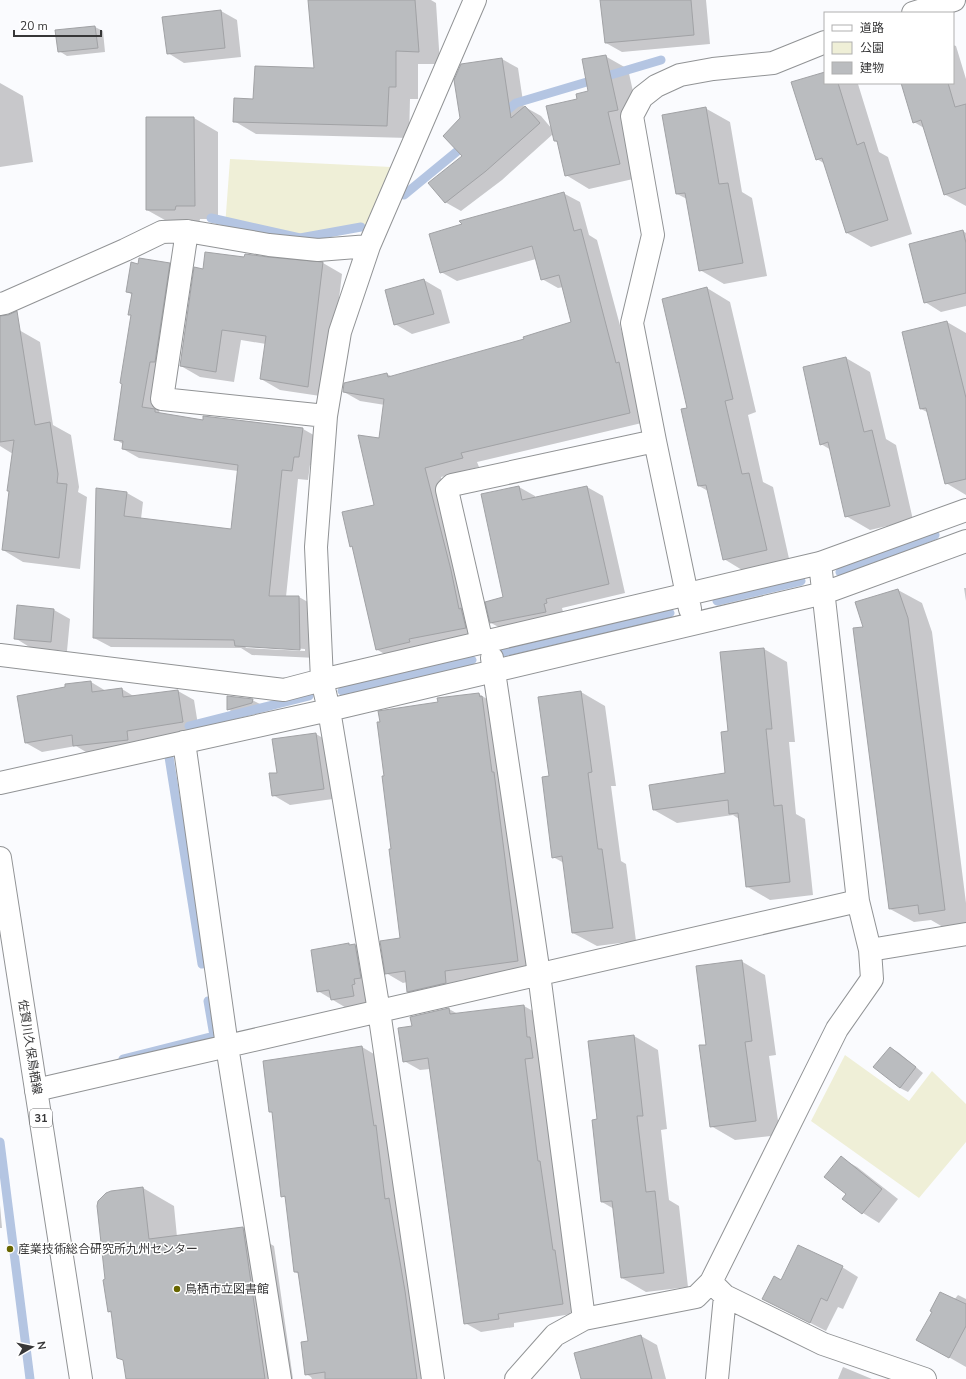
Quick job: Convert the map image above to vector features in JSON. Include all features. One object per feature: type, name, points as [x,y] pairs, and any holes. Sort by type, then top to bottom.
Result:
[{"type":"street","points":[[433,1379],[379,1011],[329,710],[322,680],[316,547],[326,416],[340,332],[369,246],[475,0]]},
{"type":"street","points":[[916,12],[954,0]]},
{"type":"street","points":[[693,624],[632,322],[653,235],[632,116],[642,97],[656,86],[680,75],[713,69],[773,63],[824,42]]},
{"type":"street","points":[[0,304],[125,250],[162,232],[187,231],[269,245],[318,250],[369,246]]},
{"type":"street","points":[[187,231],[162,399],[326,416]]},
{"type":"street","points":[[584,1319],[539,974],[494,671],[447,490],[452,485],[655,441]]},
{"type":"street","points":[[0,655],[284,690],[820,563],[966,510]]},
{"type":"street","points":[[0,783],[329,710],[824,593],[966,541]]},
{"type":"street","points":[[717,1379],[718,1289],[836,1029],[872,979],[870,950],[858,901],[820,563]]},
{"type":"street","points":[[184,742],[227,1046],[280,1379]]},
{"type":"street","name":"佐賀川久保鳥栖線","points":[[0,858],[81,1379]]},
{"type":"street","points":[[36,1090],[858,901]]},
{"type":"street","points":[[870,950],[966,934]]},
{"type":"street","points":[[516,1379],[555,1335],[584,1319],[696,1297],[718,1289],[823,1344],[925,1379]]},
{"type":"green space","points":[[230,159],[391,167],[365,230],[302,242],[225,227]]},
{"type":"green space","points":[[845,1055],[909,1101],[932,1071],[966,1104],[966,1142],[919,1198],[811,1121]]},
{"type":"building","points":[[308,0],[415,0],[419,52],[396,51],[396,87],[389,87],[387,126],[233,122],[234,98],[253,99],[255,66],[314,68]]},
{"type":"building","points":[[600,0],[691,0],[694,35],[605,43]]},
{"type":"building","points":[[221,10],[225,48],[167,54],[162,17]]},
{"type":"building","points":[[95,26],[98,48],[58,52],[55,30]]},
{"type":"building","points":[[606,55],[618,110],[608,112],[620,164],[565,176],[557,141],[554,141],[546,106],[577,99],[576,94],[588,91],[582,59]]},
{"type":"building","points":[[502,58],[511,118],[525,106],[540,123],[486,171],[445,203],[428,183],[462,156],[443,136],[460,118],[454,80],[461,64]]},
{"type":"building","points":[[824,72],[824,84],[838,84],[857,145],[864,142],[888,220],[846,233],[822,158],[816,160],[791,82]]},
{"type":"building","points":[[901,84],[948,84],[955,107],[966,104],[966,188],[944,195],[921,120],[913,123]]},
{"type":"building","points":[[706,107],[719,184],[728,183],[743,263],[699,271],[685,193],[676,194],[662,115]]},
{"type":"building","points":[[146,117],[194,117],[195,206],[176,206],[175,210],[146,210]]},
{"type":"building","points":[[564,192],[574,231],[581,229],[616,363],[619,362],[630,413],[461,453],[463,458],[425,468],[451,570],[459,609],[461,608],[466,628],[409,639],[410,642],[376,650],[352,546],[350,547],[342,512],[374,505],[358,435],[379,438],[384,399],[343,392],[344,383],[387,373],[388,377],[524,339],[523,337],[571,322],[559,275],[541,280],[532,246],[440,273],[429,234],[462,224],[459,221]]},
{"type":"building","points":[[963,230],[966,243],[966,293],[924,303],[909,244]]},
{"type":"building","points":[[205,252],[244,257],[245,254],[323,262],[308,387],[260,379],[266,336],[222,330],[216,372],[180,366],[194,267],[203,269]]},
{"type":"building","points":[[139,258],[170,263],[155,362],[150,362],[142,407],[155,409],[155,412],[203,420],[203,416],[303,428],[299,457],[294,457],[292,471],[282,470],[269,596],[299,596],[300,650],[235,646],[234,640],[93,638],[96,488],[127,492],[124,516],[231,529],[238,465],[122,449],[123,441],[114,440],[122,384],[120,383],[131,315],[128,315],[132,293],[126,292],[131,262],[138,264]]},
{"type":"building","points":[[424,279],[434,314],[394,325],[385,290]]},
{"type":"building","points":[[707,287],[733,399],[725,401],[742,474],[749,473],[767,550],[723,560],[706,485],[698,486],[681,409],[687,408],[662,299]]},
{"type":"building","points":[[17,311],[35,425],[50,422],[58,474],[57,483],[67,484],[59,558],[2,550],[9,491],[7,491],[14,440],[0,442],[0,316],[8,315]]},
{"type":"building","points":[[947,321],[966,398],[966,479],[945,484],[926,408],[920,409],[902,332]]},
{"type":"building","points":[[846,357],[864,432],[872,430],[890,506],[845,517],[828,442],[820,445],[803,367]]},
{"type":"building","points":[[519,486],[522,500],[587,486],[609,584],[546,599],[547,603],[544,604],[546,612],[490,623],[485,602],[503,597],[481,494]]},
{"type":"building","points":[[898,589],[908,618],[945,910],[919,914],[918,905],[889,909],[853,628],[863,627],[855,602]]},
{"type":"building","points":[[17,605],[54,609],[51,642],[14,639]]},
{"type":"building","points":[[764,648],[772,729],[766,729],[774,806],[782,805],[790,882],[746,887],[738,813],[729,814],[728,800],[653,810],[649,785],[725,773],[721,732],[728,731],[720,652]]},
{"type":"building","points":[[91,681],[92,692],[122,688],[123,697],[178,690],[183,722],[127,731],[128,740],[73,746],[72,735],[25,743],[17,696],[65,687],[65,684]]},
{"type":"building","points":[[581,691],[592,772],[588,773],[598,849],[602,849],[613,928],[572,933],[562,856],[552,858],[542,777],[549,776],[538,697]]},
{"type":"building","points":[[479,693],[480,697],[482,696],[492,772],[494,772],[518,961],[445,971],[446,983],[407,992],[405,971],[385,974],[380,941],[400,938],[389,849],[391,849],[382,776],[384,776],[377,722],[380,722],[378,711],[438,702],[437,698]]},
{"type":"building","points":[[227,696],[253,699],[252,703],[227,710]]},
{"type":"building","points":[[316,733],[324,789],[272,796],[269,773],[277,773],[272,739]]},
{"type":"building","points":[[349,943],[349,945],[355,944],[361,978],[354,979],[355,984],[352,985],[354,996],[331,1000],[329,990],[317,992],[311,950]]},
{"type":"building","points":[[742,960],[752,1041],[745,1042],[756,1121],[710,1127],[699,1045],[706,1045],[696,966]]},
{"type":"building","points":[[524,1005],[527,1037],[530,1037],[533,1058],[525,1059],[538,1161],[540,1161],[553,1250],[555,1250],[563,1304],[498,1314],[499,1319],[464,1324],[428,1058],[403,1062],[398,1028],[412,1026],[410,1017],[449,1008],[450,1014]]},
{"type":"building","points":[[634,1035],[643,1116],[637,1116],[646,1192],[655,1191],[664,1273],[621,1278],[612,1201],[601,1202],[592,1120],[597,1119],[588,1041]]},
{"type":"building","points":[[362,1046],[374,1126],[376,1125],[385,1199],[389,1198],[405,1291],[417,1379],[325,1379],[325,1372],[305,1375],[301,1342],[308,1341],[298,1272],[294,1272],[285,1196],[281,1197],[272,1112],[269,1112],[263,1061]]},
{"type":"building","points":[[890,1047],[916,1067],[900,1088],[873,1067]]},
{"type":"building","points":[[841,1156],[882,1189],[862,1214],[842,1199],[846,1194],[824,1177]]},
{"type":"building","name":"鳥栖市立図書館","points":[[143,1187],[149,1239],[243,1227],[265,1379],[126,1379],[123,1360],[117,1358],[111,1311],[108,1312],[103,1280],[105,1279],[97,1206],[98,1201],[106,1193]]},
{"type":"building","points":[[798,1245],[843,1266],[827,1301],[821,1298],[810,1323],[762,1299],[774,1276],[781,1280]]},
{"type":"building","points":[[940,1292],[966,1304],[966,1326],[949,1358],[916,1340],[932,1312],[930,1311]]},
{"type":"building","points":[[641,1335],[652,1379],[581,1379],[574,1353]]},
{"type":"waterway","points":[[501,115],[516,103],[661,60]]},
{"type":"waterway","points":[[404,195],[466,144]]},
{"type":"waterway","points":[[211,218],[300,238],[361,227]]},
{"type":"waterway","points":[[840,572],[935,535]]},
{"type":"waterway","points":[[717,601],[801,581]]},
{"type":"waterway","points":[[500,653],[670,613]]},
{"type":"waterway","points":[[342,691],[472,660]]},
{"type":"waterway","points":[[189,726],[309,696]]},
{"type":"waterway","points":[[169,757],[202,964]]},
{"type":"waterway","points":[[123,1059],[214,1036],[208,1001]]},
{"type":"waterway","points":[[0,1142],[30,1379]]},
{"type":"place","name":"産業技術総合研究所九州センター","points":[[10,1249]]},
{"type":"place","name":"鳥栖市立図書館","points":[[177,1289]]}]
